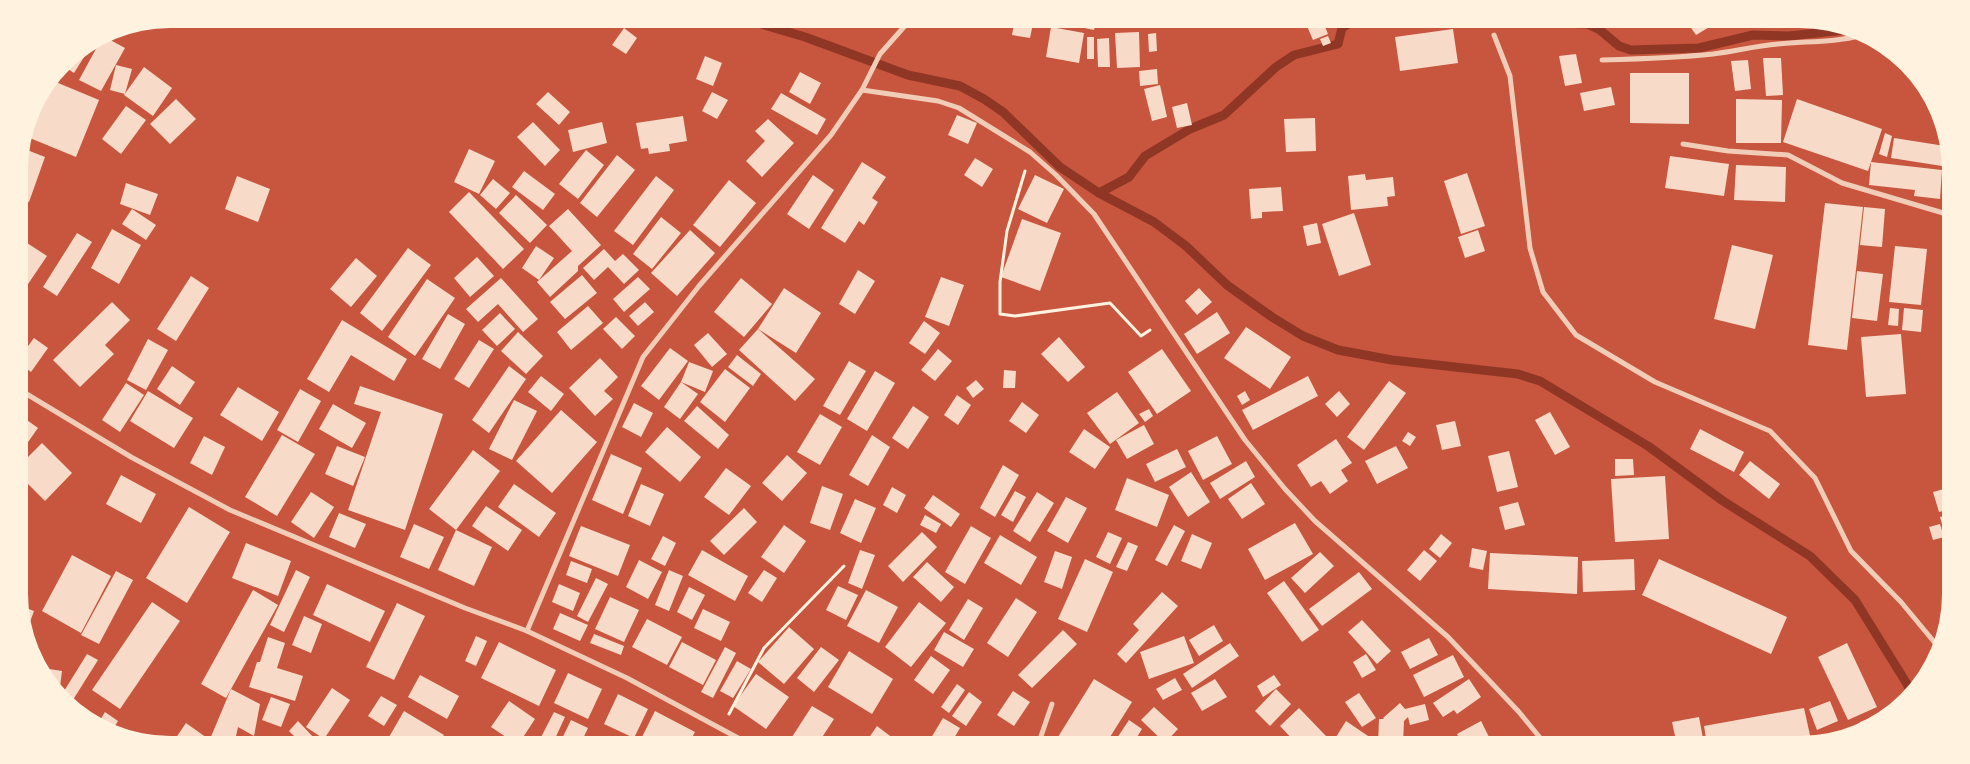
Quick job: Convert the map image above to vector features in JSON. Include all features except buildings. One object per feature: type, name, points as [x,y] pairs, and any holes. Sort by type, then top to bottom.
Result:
[{"type":"street","points":[[527,631],[643,357],[699,286],[831,135],[862,90],[880,54],[904,27]]},
{"type":"street","points":[[1494,35],[1510,76],[1530,248],[1543,292],[1576,335],[1655,382],[1770,431],[1815,478],[1851,551],[1901,602],[1934,642]]},
{"type":"street","points":[[1602,60],[1713,54],[1779,44],[1821,42],[1853,38]]},
{"type":"street","points":[[862,90],[938,101],[959,108],[1030,152],[1056,175],[1094,214],[1245,440],[1285,489],[1315,521],[1448,636],[1519,712],[1539,736]]},
{"type":"street","points":[[1683,144],[1728,151],[1788,155],[1842,183],[1942,213]]},
{"type":"street","points":[[27,395],[130,457],[230,510],[438,598],[527,631],[627,678],[733,736]]},
{"type":"street","points":[[1041,736],[1052,704]]},
{"type":"path","points":[[1030,152],[1007,231],[1000,282],[1000,314],[1014,316],[1110,303],[1140,336],[1157,326],[1173,333]]},
{"type":"path","points":[[720,729],[764,648],[844,566]]},
{"type":"waterway","points":[[771,27],[805,37],[908,75],[960,86],[984,99],[1003,112],[1060,167],[1099,193],[1154,222],[1186,246],[1227,285],[1303,336],[1338,350],[1392,360],[1518,374],[1540,381],[1648,446],[1723,501],[1810,556],[1855,600],[1908,687]]},
{"type":"waterway","points":[[1099,193],[1129,177],[1145,156],[1190,129],[1224,115],[1276,67],[1294,55],[1338,44],[1343,27]]},
{"type":"waterway","points":[[1594,27],[1619,46],[1631,50],[1699,48],[1753,35],[1789,36],[1832,31]]}]
